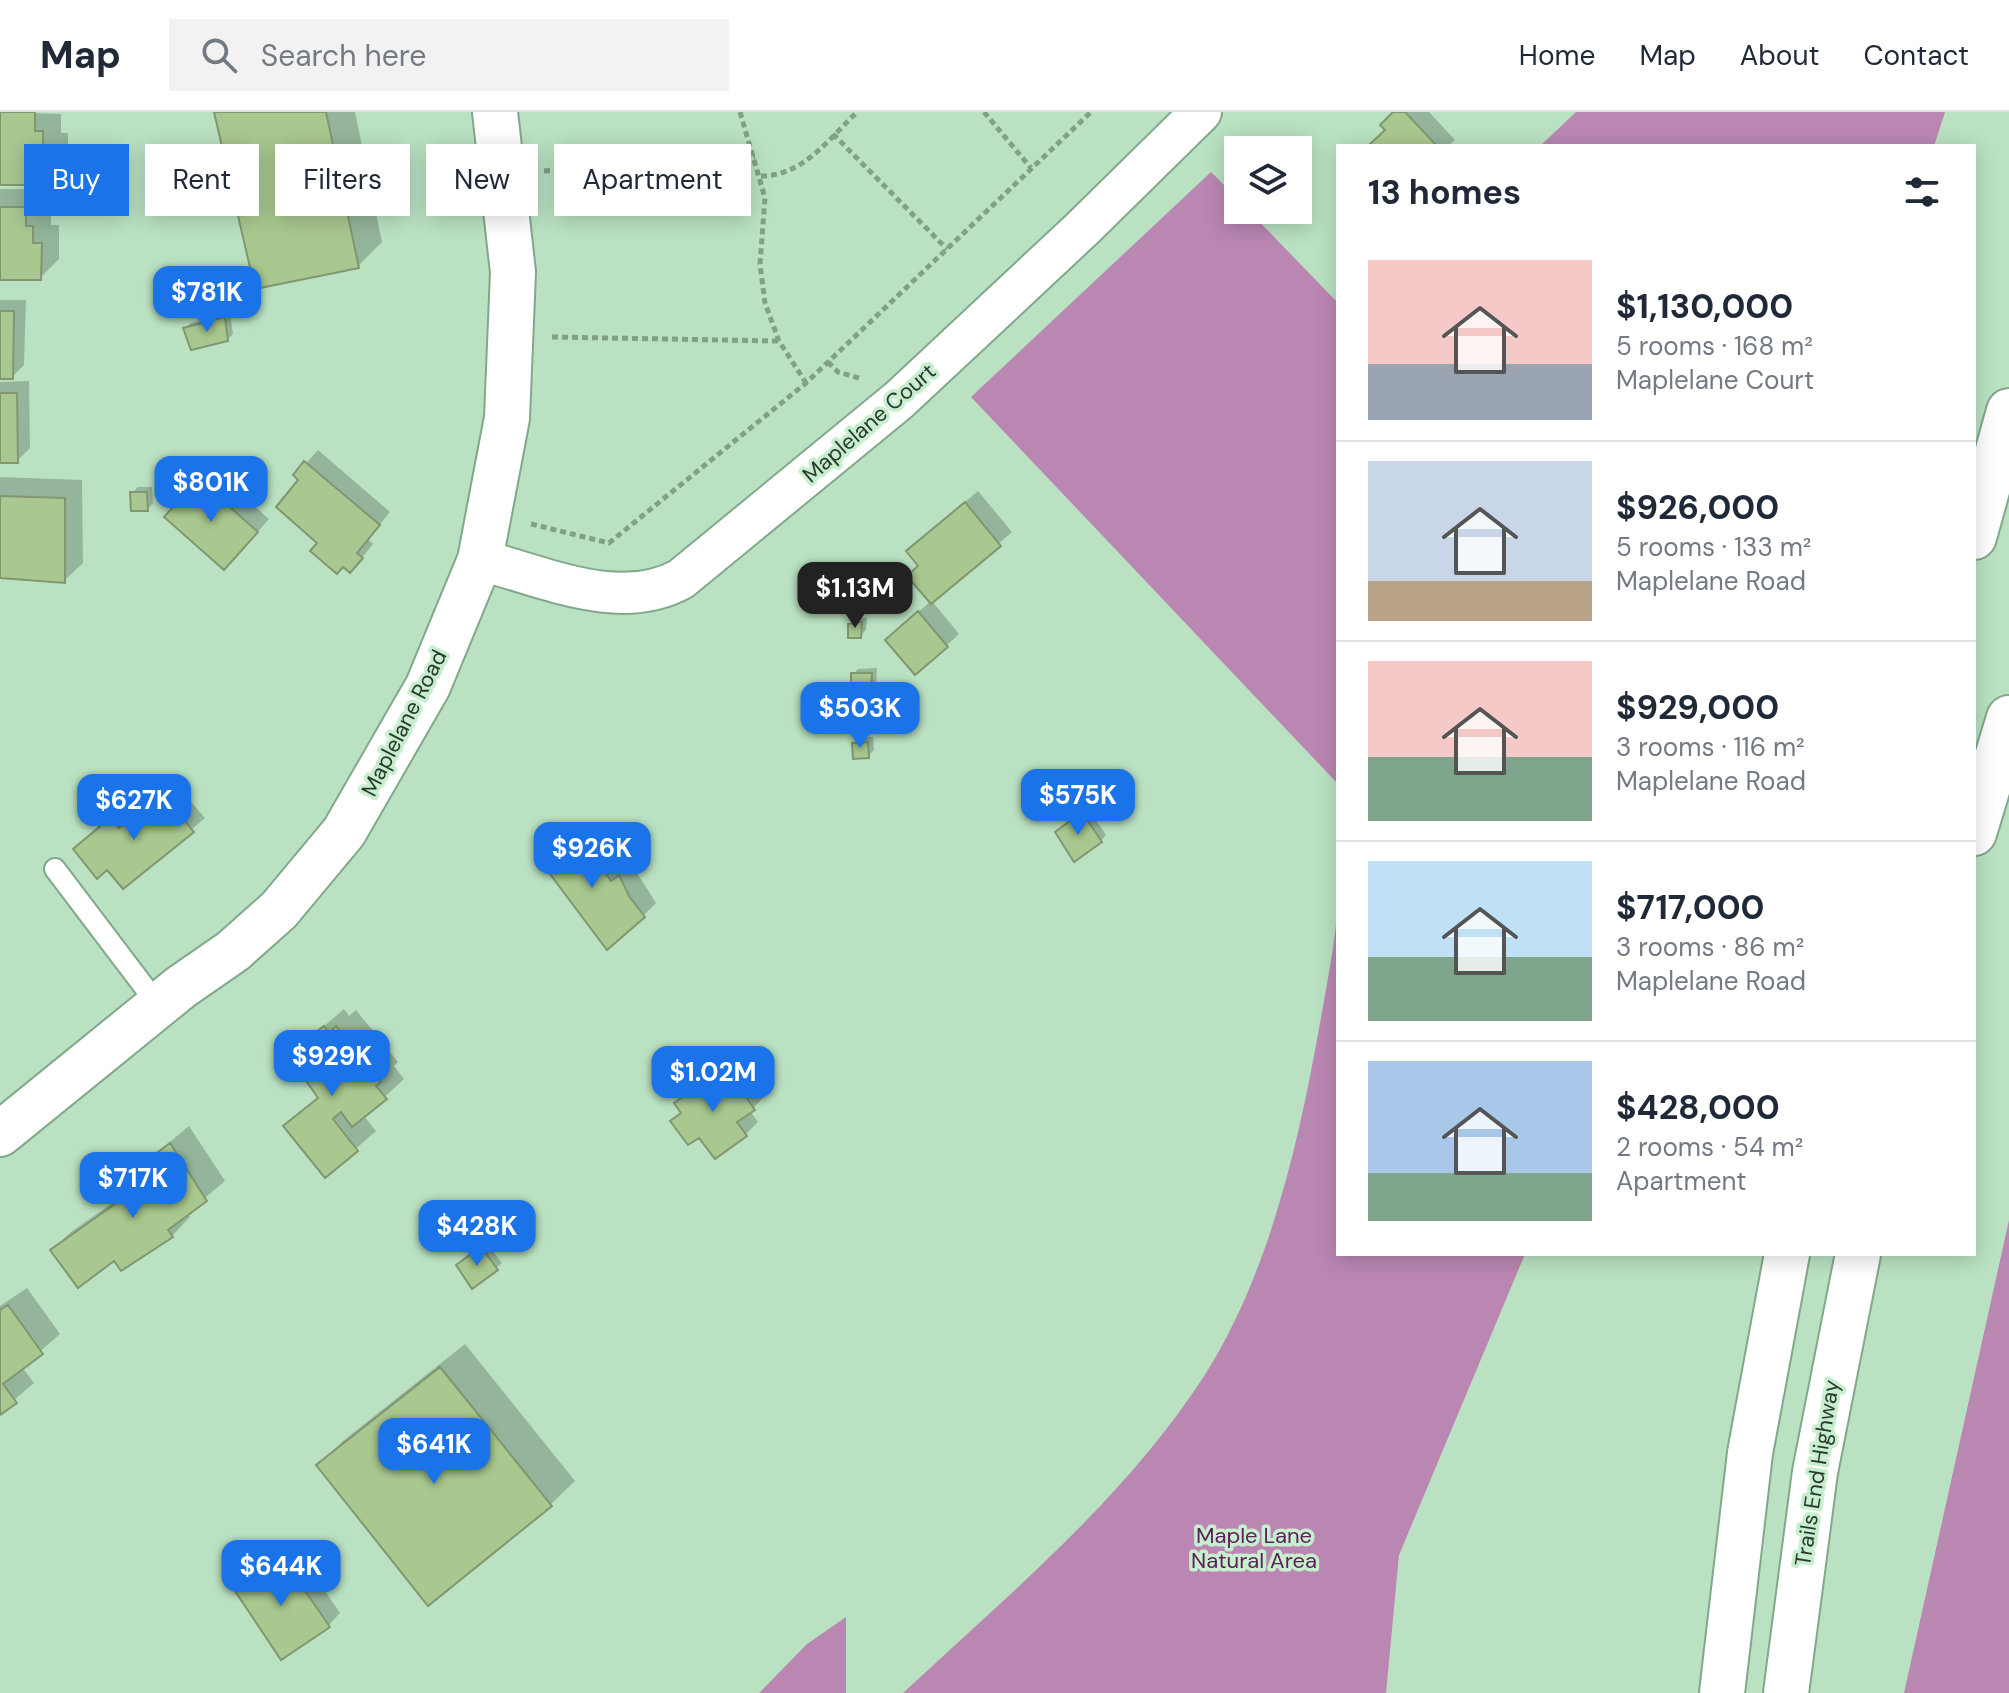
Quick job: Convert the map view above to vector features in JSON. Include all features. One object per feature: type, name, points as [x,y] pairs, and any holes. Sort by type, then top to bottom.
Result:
[{"type":"main road","name":"Maplelane Road","points":[[495,112],[500,144]]},
{"type":"main road","name":"Maplelane Road","points":[[0,1134],[158,1005],[233,951],[279,910],[344,832],[428,686],[480,560],[507,418],[513,272],[508,216]]},
{"type":"main road","points":[[1976,530],[2009,411]]},
{"type":"main road","points":[[1976,826],[2009,718]]},
{"type":"main road","points":[[1722,1693],[1750,1453],[1787,1256]]},
{"type":"main road","name":"Trails End Highway","points":[[1786,1693],[1815,1472],[1858,1256]]},
{"type":"street","name":"Maplelane Court","points":[[480,560],[621,596],[654,591],[681,579],[899,400],[1083,228],[1201,112]]},
{"type":"lane","points":[[55,869],[158,1005]]},
{"type":"path","points":[[740,112],[765,198],[760,264],[765,303],[779,341],[806,383]]},
{"type":"path","points":[[761,176],[791,172],[857,112]]},
{"type":"path","points":[[984,112],[1031,168]]},
{"type":"path","points":[[489,514],[609,543],[806,383],[1091,112]]},
{"type":"path","points":[[833,134],[947,249]]},
{"type":"path","points":[[538,172],[755,157]]},
{"type":"path","points":[[511,337],[779,341]]},
{"type":"green space","points":[[1576,112],[1945,112],[1935,144],[1542,144]]},
{"type":"green space","points":[[1211,172],[1224,185],[1224,224],[1262,224],[1336,301],[1336,782],[971,397]]},
{"type":"green space","name":"Maple Lane Natural Area","points":[[1336,922],[1336,1256],[1524,1256],[1399,1555],[1386,1693],[903,1693],[1025,1581],[1103,1503],[1140,1462],[1206,1373],[1248,1292],[1279,1204],[1302,1113]]},
{"type":"green space","points":[[2009,1220],[2009,1693],[1904,1693]]},
{"type":"green space","points":[[846,1617],[846,1693],[759,1693],[807,1644]]},
{"type":"building","points":[[0,112],[35,112],[35,131],[43,131],[43,144],[24,144],[24,185],[0,185]]},
{"type":"building","points":[[214,112],[326,112],[333,144],[275,144],[275,216],[348,216],[359,268],[255,289],[238,216],[259,216],[259,144],[221,144]]},
{"type":"building","points":[[1393,112],[1405,112],[1435,144],[1370,144],[1385,130],[1380,125]]},
{"type":"building","points":[[0,207],[24,207],[26,226],[33,226],[33,243],[42,243],[41,280],[0,280]]},
{"type":"building","points":[[0,311],[14,311],[13,379],[0,379]]},
{"type":"building","points":[[225,317],[228,341],[191,350],[183,328]]},
{"type":"building","points":[[0,393],[17,393],[18,463],[0,463]]},
{"type":"building","points":[[304,461],[380,525],[357,553],[363,558],[350,573],[343,567],[337,574],[310,551],[317,543],[276,507],[298,480],[293,475]]},
{"type":"building","points":[[198,479],[258,532],[224,570],[164,517]]},
{"type":"building","points":[[130,492],[147,492],[148,511],[131,511]]},
{"type":"building","points":[[0,496],[65,498],[65,583],[0,578]]},
{"type":"building","points":[[965,502],[1001,546],[931,604],[907,576],[918,566],[906,551]]},
{"type":"building","points":[[918,611],[948,647],[915,675],[885,640]]},
{"type":"building","points":[[862,622],[861,638],[848,638],[848,624]]},
{"type":"building","points":[[851,673],[872,673],[871,694],[851,695]]},
{"type":"building","points":[[868,742],[869,758],[853,759],[852,743]]},
{"type":"building","points":[[162,793],[194,832],[123,889],[107,870],[97,879],[73,849],[110,818],[119,828]]},
{"type":"building","points":[[1082,812],[1102,842],[1074,862],[1055,832]]},
{"type":"building","points":[[569,833],[574,840],[581,838],[611,881],[619,875],[629,896],[645,917],[607,950],[544,866],[551,862],[543,851]]},
{"type":"building","points":[[324,1026],[329,1033],[336,1026],[381,1082],[376,1086],[387,1099],[352,1127],[341,1112],[333,1119],[358,1151],[325,1178],[283,1126],[318,1098],[293,1062],[297,1059],[291,1052]]},
{"type":"building","points":[[725,1067],[755,1110],[737,1122],[747,1136],[715,1159],[699,1138],[688,1145],[670,1121],[681,1113],[674,1103]]},
{"type":"building","points":[[170,1143],[207,1201],[168,1230],[173,1237],[121,1271],[114,1261],[78,1288],[50,1250],[139,1187],[129,1174]]},
{"type":"building","points":[[481,1247],[498,1270],[472,1289],[456,1265]]},
{"type":"building","points":[[8,1305],[43,1354],[3,1384],[17,1403],[0,1415],[0,1310]]},
{"type":"building","points":[[440,1367],[552,1506],[428,1606],[316,1465]]},
{"type":"building","points":[[281,1556],[330,1627],[281,1660],[233,1588]]}]
